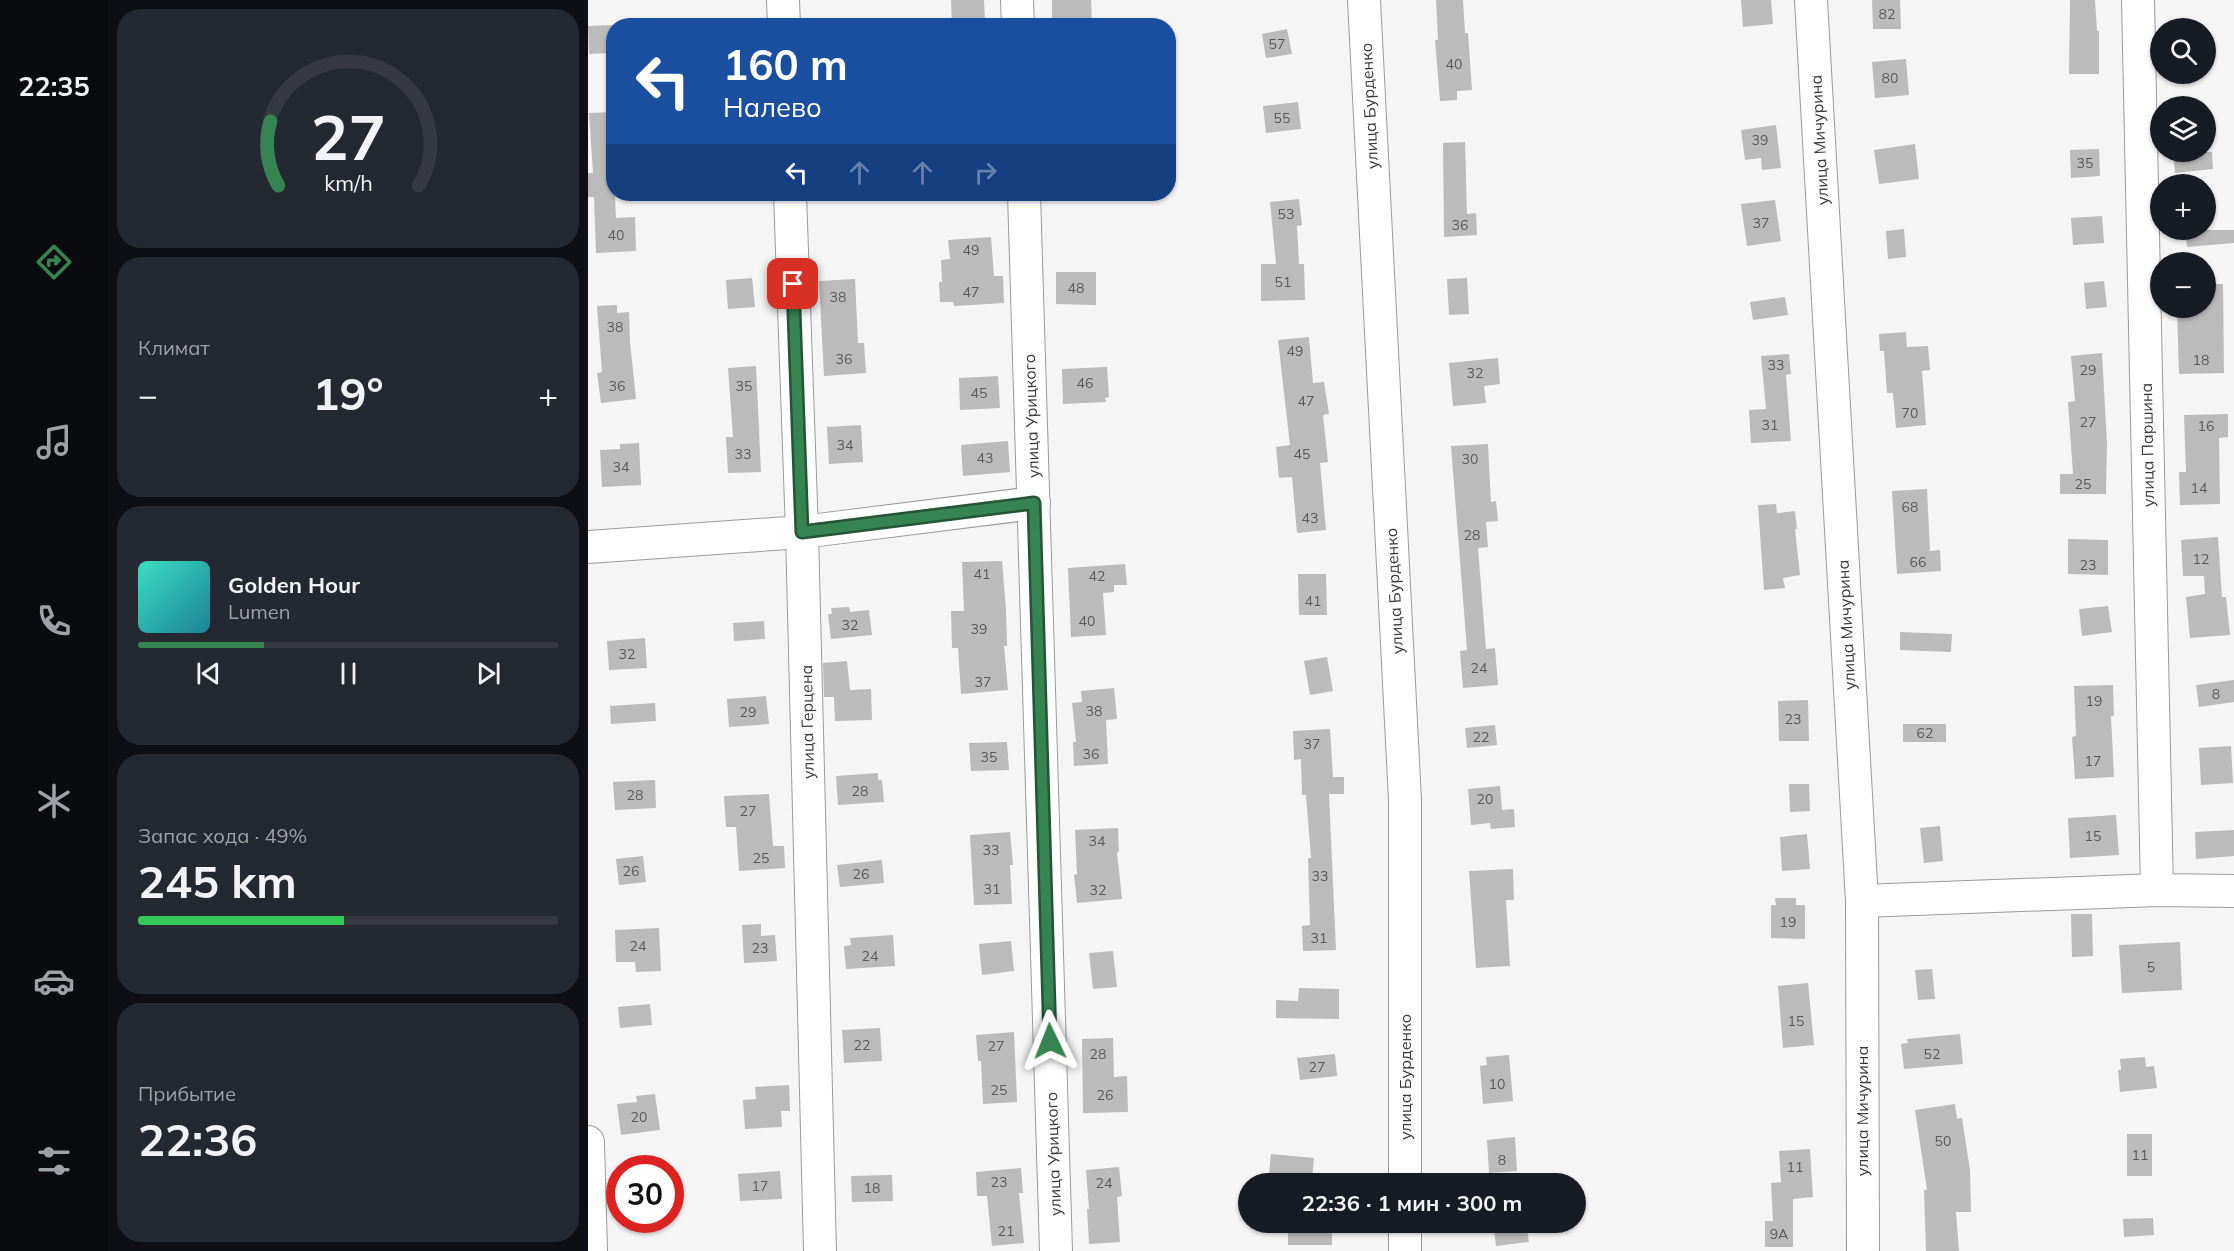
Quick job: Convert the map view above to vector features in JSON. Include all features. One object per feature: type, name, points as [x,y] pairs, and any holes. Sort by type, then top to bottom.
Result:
[{"type":"street","points":[[783,0],[784,18]]},
{"type":"street","points":[[1017,0],[1018,18]]},
{"type":"street","name":"улица Бурденко","points":[[1364,0],[1405,800],[1405,1173]]},
{"type":"street","name":"улица Мичурина","points":[[1811,0],[1862,901],[1863,1251]]},
{"type":"street","name":"улица Паршина","points":[[2138,0],[2157,890]]},
{"type":"street","name":"улица Герцена","points":[[790,201],[802,532],[820,1251]]},
{"type":"street","name":"улица Урицкого","points":[[1024,201],[1056,1251]]},
{"type":"street","points":[[588,547],[802,532],[1034,503]]},
{"type":"street","points":[[1862,901],[2157,890],[2234,891]]},
{"type":"street","points":[[588,1142],[591,1251]]},
{"type":"street","points":[[1405,1233],[1405,1251]]},
{"type":"building","points":[[951,0],[984,0],[985,18],[952,18]]},
{"type":"building","points":[[1052,0],[1091,0],[1092,18],[1052,18]]},
{"type":"building","points":[[1436,0],[1463,0],[1472,90],[1457,91],[1457,100],[1440,101],[1435,40],[1438,40]]},
{"type":"building","points":[[1741,0],[1771,0],[1773,24],[1743,27]]},
{"type":"building","points":[[1872,0],[1900,0],[1901,29],[1873,29]]},
{"type":"building","points":[[2070,0],[2095,0],[2097,31],[2099,31],[2099,74],[2069,74]]},
{"type":"building","points":[[606,25],[606,53],[589,54],[588,26]]},
{"type":"building","points":[[1287,29],[1292,54],[1266,58],[1262,34]]},
{"type":"building","points":[[1906,59],[1909,95],[1875,98],[1872,62]]},
{"type":"building","points":[[1298,102],[1301,129],[1266,133],[1263,106]]},
{"type":"building","points":[[606,112],[606,201],[615,201],[616,218],[635,217],[636,251],[596,253],[594,197],[588,197],[588,173],[593,173],[589,113]]},
{"type":"building","points":[[1776,125],[1781,168],[1762,170],[1761,158],[1745,160],[1741,130]]},
{"type":"building","points":[[1465,142],[1467,214],[1476,213],[1477,235],[1444,237],[1443,143]]},
{"type":"building","points":[[1915,144],[1919,179],[1879,184],[1874,150]]},
{"type":"building","points":[[2099,149],[2100,176],[2071,178],[2070,150]]},
{"type":"building","points":[[2174,162],[2213,162],[2213,169],[2175,173]]},
{"type":"building","points":[[1299,199],[1302,225],[1297,226],[1299,264],[1304,264],[1305,300],[1261,301],[1261,264],[1276,264],[1270,202]]},
{"type":"building","points":[[1775,200],[1781,241],[1747,246],[1741,204]]},
{"type":"building","points":[[2102,216],[2104,243],[2073,245],[2071,218]]},
{"type":"building","points":[[1904,229],[1906,257],[1888,259],[1886,231]]},
{"type":"building","points":[[2216,230],[2234,230],[2234,243],[2187,247],[2186,240],[2216,240]]},
{"type":"building","points":[[991,237],[994,276],[1003,276],[1004,303],[954,306],[953,302],[940,302],[941,260],[950,259],[948,240]]},
{"type":"building","points":[[1056,272],[1096,272],[1096,305],[1056,304]]},
{"type":"building","points":[[752,278],[755,307],[728,309],[726,280]]},
{"type":"building","points":[[1467,278],[1469,314],[1449,315],[1447,279]]},
{"type":"building","points":[[855,279],[858,343],[864,343],[866,373],[824,376],[819,281]]},
{"type":"building","points":[[2104,281],[2107,307],[2086,309],[2084,283]]},
{"type":"building","points":[[2216,284],[2223,284],[2224,373],[2179,374],[2177,318],[2216,318]]},
{"type":"building","points":[[1785,297],[1788,315],[1753,320],[1750,302]]},
{"type":"building","points":[[617,305],[617,313],[629,312],[636,399],[601,403],[597,373],[602,372],[597,306]]},
{"type":"building","points":[[1906,332],[1907,347],[1928,346],[1930,370],[1922,371],[1926,425],[1896,428],[1893,393],[1887,393],[1884,351],[1880,351],[1879,334]]},
{"type":"building","points":[[1309,337],[1313,383],[1324,382],[1329,414],[1323,415],[1328,462],[1320,463],[1326,530],[1297,533],[1292,477],[1279,478],[1276,447],[1290,445],[1278,340]]},
{"type":"building","points":[[2102,353],[2107,443],[2106,494],[2060,494],[2060,474],[2073,474],[2068,402],[2075,401],[2071,356]]},
{"type":"building","points":[[1789,354],[1791,374],[1786,375],[1791,441],[1751,443],[1749,410],[1766,409],[1761,356]]},
{"type":"building","points":[[1498,358],[1500,384],[1484,386],[1486,403],[1453,406],[1449,363]]},
{"type":"building","points":[[756,366],[761,472],[728,473],[726,437],[733,437],[728,368]]},
{"type":"building","points":[[1107,367],[1109,397],[1105,398],[1106,402],[1063,404],[1062,369]]},
{"type":"building","points":[[998,376],[1000,408],[960,410],[959,378]]},
{"type":"building","points":[[2228,414],[2228,437],[2219,438],[2220,504],[2180,505],[2179,472],[2186,472],[2184,415]]},
{"type":"building","points":[[861,425],[863,462],[829,464],[827,427]]},
{"type":"building","points":[[1008,441],[1010,472],[963,476],[961,445]]},
{"type":"building","points":[[639,443],[641,485],[602,487],[600,450],[620,449],[620,444]]},
{"type":"building","points":[[1488,444],[1491,502],[1496,501],[1498,521],[1486,522],[1488,547],[1478,548],[1486,649],[1495,648],[1498,685],[1463,688],[1460,651],[1467,650],[1451,446]]},
{"type":"building","points":[[1927,489],[1930,551],[1940,550],[1941,571],[1897,574],[1892,491]]},
{"type":"building","points":[[1776,504],[1777,513],[1795,511],[1800,575],[1783,578],[1785,588],[1764,590],[1758,505]]},
{"type":"building","points":[[2218,537],[2222,597],[2226,597],[2230,635],[2190,638],[2186,597],[2205,594],[2204,576],[2183,576],[2181,540]]},
{"type":"building","points":[[2068,539],[2108,540],[2108,575],[2068,574]]},
{"type":"building","points":[[1002,561],[1007,646],[1004,646],[1008,690],[961,694],[958,648],[952,648],[951,611],[964,611],[962,562]]},
{"type":"building","points":[[1125,564],[1127,585],[1114,585],[1114,592],[1103,593],[1106,635],[1071,637],[1068,568]]},
{"type":"building","points":[[1298,574],[1326,574],[1327,615],[1299,615]]},
{"type":"building","points":[[2108,606],[2112,632],[2082,636],[2079,609]]},
{"type":"building","points":[[849,607],[850,612],[869,610],[872,635],[831,639],[828,614],[832,614],[831,608]]},
{"type":"building","points":[[764,621],[765,639],[734,641],[733,623]]},
{"type":"building","points":[[1900,632],[1952,634],[1951,652],[1900,650]]},
{"type":"building","points":[[645,638],[647,668],[609,670],[607,641]]},
{"type":"building","points":[[1327,657],[1333,691],[1310,695],[1304,661]]},
{"type":"building","points":[[847,661],[850,690],[871,689],[872,720],[835,721],[834,697],[824,697],[823,663]]},
{"type":"building","points":[[2234,680],[2234,702],[2199,707],[2196,685]]},
{"type":"building","points":[[2113,685],[2114,716],[2111,716],[2114,777],[2075,779],[2072,737],[2076,736],[2074,686]]},
{"type":"building","points":[[1114,688],[1117,719],[1106,720],[1108,764],[1074,766],[1073,742],[1076,742],[1072,703],[1082,702],[1081,691]]},
{"type":"building","points":[[766,696],[769,724],[729,727],[727,699]]},
{"type":"building","points":[[1808,700],[1809,741],[1779,741],[1778,701]]},
{"type":"building","points":[[655,703],[656,721],[611,724],[610,706]]},
{"type":"building","points":[[1903,724],[1946,724],[1946,742],[1903,742]]},
{"type":"building","points":[[1495,725],[1497,745],[1467,748],[1465,728]]},
{"type":"building","points":[[1330,729],[1333,777],[1344,777],[1344,794],[1329,794],[1336,950],[1303,951],[1302,926],[1310,925],[1308,858],[1311,858],[1306,795],[1302,795],[1301,759],[1294,760],[1293,731]]},
{"type":"building","points":[[1007,742],[1009,770],[971,771],[969,743]]},
{"type":"building","points":[[2231,746],[2233,783],[2201,785],[2199,748]]},
{"type":"building","points":[[878,773],[878,780],[882,780],[884,802],[838,805],[836,776]]},
{"type":"building","points":[[655,780],[656,808],[615,810],[613,782]]},
{"type":"building","points":[[1789,784],[1809,784],[1810,811],[1790,812]]},
{"type":"building","points":[[1500,786],[1502,810],[1514,809],[1515,827],[1491,829],[1490,823],[1471,825],[1468,789]]},
{"type":"building","points":[[769,794],[773,846],[784,846],[785,868],[739,871],[736,827],[726,827],[724,796]]},
{"type":"building","points":[[2116,815],[2119,855],[2070,858],[2068,818]]},
{"type":"building","points":[[1940,826],[1943,861],[1924,863],[1920,828]]},
{"type":"building","points":[[1118,828],[1119,852],[1117,852],[1122,899],[1077,903],[1074,875],[1077,874],[1075,830]]},
{"type":"building","points":[[2234,830],[2234,856],[2196,859],[2195,832]]},
{"type":"building","points":[[1010,832],[1013,865],[1010,865],[1012,904],[974,905],[970,835]]},
{"type":"building","points":[[1807,834],[1810,869],[1782,871],[1780,837]]},
{"type":"building","points":[[643,856],[646,882],[619,885],[616,859]]},
{"type":"building","points":[[882,860],[884,883],[840,887],[837,865]]},
{"type":"building","points":[[1513,869],[1514,900],[1506,900],[1510,966],[1476,968],[1469,871]]},
{"type":"building","points":[[1775,898],[1796,898],[1796,905],[1805,905],[1805,939],[1771,938],[1771,905],[1776,905]]},
{"type":"building","points":[[2071,914],[2092,914],[2093,956],[2072,957]]},
{"type":"building","points":[[761,924],[761,936],[775,935],[777,961],[744,963],[742,925]]},
{"type":"building","points":[[659,928],[661,971],[636,972],[635,962],[616,962],[615,930]]},
{"type":"building","points":[[893,935],[895,966],[846,969],[844,946],[851,945],[850,938]]},
{"type":"building","points":[[1011,941],[1014,971],[982,975],[979,944]]},
{"type":"building","points":[[2180,942],[2182,990],[2122,993],[2119,945]]},
{"type":"building","points":[[1113,951],[1117,987],[1093,989],[1089,953]]},
{"type":"building","points":[[1932,969],[1935,999],[1918,1000],[1915,970]]},
{"type":"building","points":[[1808,983],[1814,1045],[1783,1048],[1778,986]]},
{"type":"building","points":[[1299,988],[1339,989],[1339,1019],[1276,1018],[1276,1000],[1298,1001]]},
{"type":"building","points":[[650,1004],[652,1025],[620,1028],[618,1007]]},
{"type":"building","points":[[880,1028],[882,1061],[844,1063],[842,1030]]},
{"type":"building","points":[[1014,1032],[1017,1102],[983,1104],[981,1061],[978,1061],[976,1035]]},
{"type":"building","points":[[1960,1034],[1963,1064],[1904,1069],[1901,1044],[1908,1043],[1907,1039]]},
{"type":"building","points":[[1113,1038],[1114,1077],[1127,1076],[1128,1112],[1083,1113],[1082,1039]]},
{"type":"building","points":[[1335,1054],[1337,1076],[1300,1080],[1297,1058]]},
{"type":"building","points":[[1509,1055],[1513,1101],[1483,1104],[1480,1066],[1487,1065],[1486,1057]]},
{"type":"building","points":[[2145,1057],[2146,1067],[2154,1066],[2157,1088],[2120,1092],[2118,1070],[2121,1070],[2120,1059]]},
{"type":"building","points":[[789,1085],[790,1111],[781,1111],[782,1127],[745,1129],[743,1100],[756,1099],[755,1087]]},
{"type":"building","points":[[655,1094],[660,1130],[621,1135],[617,1104],[637,1102],[636,1096]]},
{"type":"building","points":[[1955,1104],[1957,1119],[1962,1118],[1970,1170],[1971,1212],[1956,1212],[1959,1251],[1926,1251],[1924,1190],[1927,1190],[1915,1110]]},
{"type":"building","points":[[2127,1134],[2152,1134],[2152,1176],[2127,1176]]},
{"type":"building","points":[[1515,1137],[1517,1171],[1489,1173],[1487,1140]]},
{"type":"building","points":[[1810,1149],[1813,1197],[1793,1199],[1793,1247],[1765,1247],[1765,1221],[1773,1221],[1771,1183],[1781,1182],[1779,1151]]},
{"type":"building","points":[[1271,1154],[1314,1158],[1313,1173],[1269,1173]]},
{"type":"building","points":[[1119,1167],[1122,1196],[1117,1197],[1120,1242],[1089,1244],[1086,1170]]},
{"type":"building","points":[[1021,1168],[1023,1193],[1019,1193],[1024,1243],[992,1246],[987,1196],[977,1196],[976,1172]]},
{"type":"building","points":[[780,1171],[782,1199],[740,1201],[738,1174]]},
{"type":"building","points":[[892,1175],[893,1201],[852,1202],[851,1176]]},
{"type":"building","points":[[2153,1218],[2154,1235],[2124,1237],[2123,1219]]},
{"type":"building","points":[[1288,1233],[1332,1233],[1332,1245],[1288,1245]]},
{"type":"building","points":[[1494,1233],[1528,1233],[1529,1242],[1496,1246]]},
{"type":"route","points":[[793,284],[802,532],[1034,503],[1050,1041]]}]
